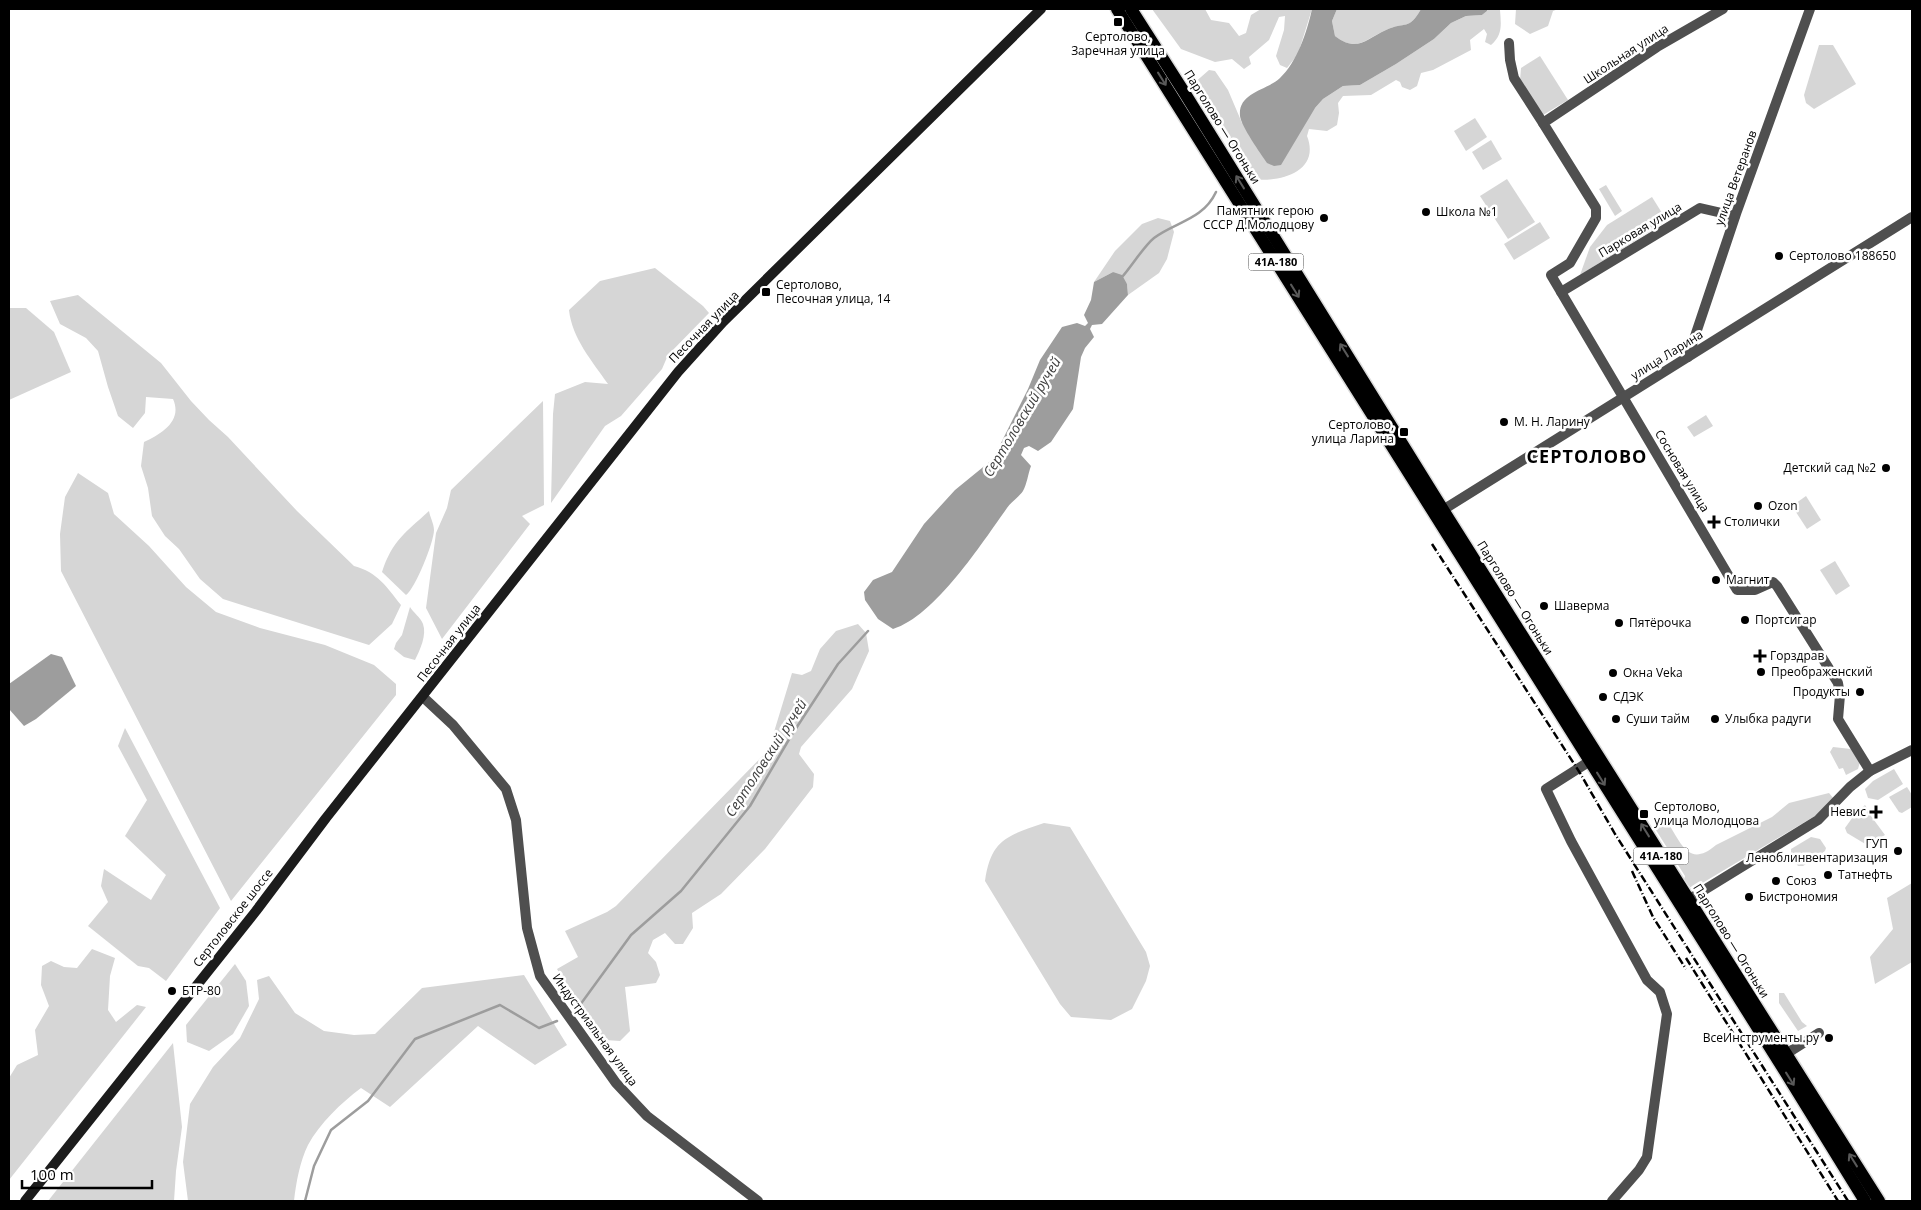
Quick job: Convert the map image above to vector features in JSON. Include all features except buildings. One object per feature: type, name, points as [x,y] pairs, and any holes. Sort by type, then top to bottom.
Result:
[{"type":"main road","name":"Песочная улица","points":[[423,697],[643,414],[678,372],[723,322],[1041,9]]},
{"type":"main road","name":"Парголово — Огоньки","points":[[1117,9],[1439,513],[1684,902],[1865,1201]]},
{"type":"main road","name":"Парголово — Огоньки","points":[[1131,9],[1190,101],[1590,761],[1786,1054],[1879,1201]]},
{"type":"main road","name":"Сертоловское шоссе","points":[[25,1201],[256,911],[326,818],[423,697]]},
{"type":"street","name":"Школьная улица","points":[[1543,123],[1657,47],[1723,9]]},
{"type":"street","name":"улица Ветеранов","points":[[1688,357],[1735,216],[1810,9]]},
{"type":"street","points":[[1509,43],[1514,78],[1543,123]]},
{"type":"street","name":"Сосновая улица","points":[[1543,123],[1596,208],[1596,218],[1570,263],[1551,275],[1737,590],[1755,590],[1773,582],[1777,586],[1838,683],[1840,695],[1838,719],[1870,771]]},
{"type":"street","name":"Парковая улица","points":[[1562,292],[1700,208],[1735,216]]},
{"type":"street","name":"улица Ларина","points":[[1439,513],[1912,217]]},
{"type":"street","name":"Индустриальная улица","points":[[423,697],[453,725],[506,789],[516,820],[527,928],[540,976],[573,1025],[622,1090],[647,1116],[758,1201]]},
{"type":"street","points":[[1684,902],[1818,820],[1850,787],[1870,771],[1912,750]]},
{"type":"street","points":[[1590,761],[1546,789],[1572,841],[1648,980],[1660,992],[1667,1014],[1646,1157],[1639,1170],[1612,1201]]},
{"type":"street","points":[[1786,1054],[1819,1033]]},
{"type":"shaded area","points":[[1152,9],[1205,9],[1211,20],[1229,23],[1239,36],[1246,33],[1251,15],[1261,9],[1312,9],[1298,54],[1287,68],[1280,65],[1276,56],[1284,30],[1285,16],[1279,17],[1269,40],[1249,57],[1251,64],[1244,69],[1232,59],[1215,62],[1181,49]]},
{"type":"shaded area","points":[[1337,9],[1421,9],[1410,23],[1392,27],[1361,43],[1349,44],[1335,36],[1332,21]]},
{"type":"shaded area","points":[[1487,9],[1500,10],[1501,25],[1498,37],[1491,45],[1485,42],[1487,34],[1484,29],[1470,40],[1471,50],[1433,70],[1421,73],[1417,86],[1410,90],[1402,87],[1400,82],[1396,80],[1371,95],[1343,96],[1338,103],[1337,125],[1327,131],[1309,129],[1307,136],[1310,148],[1308,158],[1303,166],[1285,177],[1262,180],[1251,179],[1193,84],[1209,70],[1215,71],[1228,90],[1242,123],[1315,108],[1323,99],[1343,86],[1360,85],[1396,64],[1434,39],[1451,23],[1466,16],[1482,15]]},
{"type":"shaded area","points":[[1516,9],[1558,9],[1553,11],[1548,26],[1530,34],[1515,24]]},
{"type":"shaded area","points":[[1819,45],[1833,45],[1856,84],[1814,109],[1806,103],[1804,95]]},
{"type":"shaded area","points":[[1540,56],[1568,100],[1543,115],[1520,81],[1521,68]]},
{"type":"shaded area","points":[[1475,118],[1487,137],[1466,151],[1454,131]]},
{"type":"shaded area","points":[[1491,140],[1502,159],[1483,170],[1472,152]]},
{"type":"shaded area","points":[[1507,179],[1535,222],[1508,239],[1480,196]]},
{"type":"shaded area","points":[[1606,185],[1622,211],[1615,216],[1599,189]]},
{"type":"shaded area","points":[[1652,197],[1667,221],[1580,275],[1590,247],[1607,225]]},
{"type":"shaded area","points":[[1158,218],[1170,221],[1174,232],[1167,259],[1159,273],[1128,295],[1127,284],[1113,272],[1094,282],[1115,251],[1142,224]]},
{"type":"shaded area","points":[[1540,222],[1550,238],[1514,260],[1504,244]]},
{"type":"shaded area","points":[[655,268],[703,306],[709,313],[668,355],[662,369],[621,416],[605,426],[551,503],[555,394],[585,382],[608,384],[578,340],[569,310],[600,281]]},
{"type":"shaded area","points":[[78,295],[161,363],[191,401],[228,437],[297,511],[354,566],[375,576],[391,592],[401,605],[392,624],[369,645],[223,599],[200,579],[179,549],[165,536],[152,516],[148,488],[141,466],[144,442],[163,431],[173,420],[175,407],[173,399],[146,397],[145,413],[133,428],[118,416],[98,351],[86,338],[60,324],[50,301]]},
{"type":"shaded area","points":[[9,308],[26,308],[54,332],[71,372],[9,400]]},
{"type":"shaded area","points":[[543,401],[544,505],[522,516],[530,524],[442,639],[426,608],[436,533],[447,508],[451,490]]},
{"type":"shaded area","points":[[1706,415],[1713,426],[1694,437],[1687,427]]},
{"type":"shaded area","points":[[78,473],[108,493],[114,514],[149,546],[186,587],[216,612],[260,628],[325,645],[374,665],[396,684],[396,695],[231,901],[61,571],[60,534],[65,497]]},
{"type":"shaded area","points":[[1806,496],[1821,520],[1807,529],[1792,506]]},
{"type":"shaded area","points":[[429,511],[434,530],[431,544],[419,575],[406,595],[382,572],[395,545]]},
{"type":"shaded area","points":[[1835,561],[1850,586],[1836,595],[1820,570]]},
{"type":"shaded area","points":[[410,607],[421,620],[424,628],[422,642],[415,660],[404,657],[394,649],[402,635]]},
{"type":"shaded area","points":[[858,624],[866,633],[869,651],[852,689],[801,747],[799,754],[814,774],[813,787],[765,849],[721,894],[692,913],[693,928],[683,944],[675,944],[665,933],[653,940],[648,953],[656,962],[660,975],[656,983],[625,987],[630,1031],[620,1041],[605,1040],[583,1016],[557,969],[578,957],[565,931],[616,906],[780,738],[774,732],[792,673],[802,675],[811,671],[820,649],[836,631]]},
{"type":"shaded area","points":[[125,728],[220,908],[166,981],[149,968],[138,966],[88,926],[108,902],[101,886],[104,869],[151,900],[166,875],[125,836],[147,800],[118,746]]},
{"type":"shaded area","points":[[1833,747],[1851,749],[1860,762],[1858,769],[1846,775],[1843,768],[1839,769],[1830,752]]},
{"type":"shaded area","points":[[1894,769],[1903,784],[1878,800],[1868,798],[1865,789],[1873,781]]},
{"type":"shaded area","points":[[1907,787],[1912,795],[1912,807],[1902,813],[1899,812],[1889,797]]},
{"type":"shaded area","points":[[1829,793],[1834,799],[1825,810],[1694,888],[1690,887],[1684,880],[1685,876],[1654,827],[1666,820],[1686,850],[1698,854],[1706,852],[1772,817],[1789,803]]},
{"type":"shaded area","points":[[1865,805],[1885,835],[1867,845],[1847,833],[1845,828],[1855,814]]},
{"type":"shaded area","points":[[1044,823],[1070,827],[1146,952],[1150,966],[1146,981],[1132,1009],[1111,1020],[1071,1017],[1060,1004],[985,881],[992,856],[1003,841]]},
{"type":"shaded area","points":[[1811,837],[1820,839],[1826,848],[1825,851],[1803,866],[1798,866],[1791,856],[1791,849]]},
{"type":"shaded area","points":[[1912,883],[1912,962],[1875,984],[1870,957],[1893,929],[1887,898]]},
{"type":"shaded area","points":[[92,949],[115,958],[110,976],[108,1010],[116,1022],[137,1005],[146,1007],[9,1180],[9,1078],[17,1065],[38,1055],[35,1030],[49,1006],[41,985],[42,966],[51,961],[64,967],[77,968]]},
{"type":"shaded area","points":[[235,964],[246,981],[249,1006],[233,1034],[209,1051],[187,1042],[186,1025]]},
{"type":"shaded area","points":[[524,975],[567,1045],[535,1065],[478,1026],[390,1107],[361,1088],[346,1100],[325,1121],[308,1145],[299,1172],[294,1201],[188,1201],[183,1162],[190,1104],[213,1067],[240,1038],[259,999],[257,980],[269,976],[295,1013],[324,1031],[354,1035],[375,1034],[422,988]]},
{"type":"shaded area","points":[[1779,993],[1784,993],[1802,1022],[1807,1026],[1798,1031],[1779,1003]]},
{"type":"shaded area","points":[[173,1043],[182,1127],[174,1201],[48,1201]]},
{"type":"water","points":[[1312,9],[1337,9],[1332,21],[1335,36],[1349,44],[1361,43],[1392,27],[1410,23],[1421,9],[1487,9],[1487,11],[1482,15],[1466,16],[1451,23],[1434,39],[1396,64],[1360,85],[1343,86],[1323,99],[1315,108],[1281,165],[1274,166],[1267,163],[1247,133],[1241,121],[1241,108],[1243,102],[1248,97],[1280,78],[1286,71],[1300,46]]},
{"type":"water","points":[[1113,272],[1122,275],[1127,284],[1128,295],[1102,324],[1092,325],[1090,329],[1094,337],[1085,348],[1081,357],[1073,409],[1051,442],[1038,451],[1029,446],[1024,448],[1021,455],[1031,466],[1023,491],[1009,506],[971,558],[941,594],[925,610],[909,622],[893,629],[878,619],[865,600],[864,592],[873,580],[892,572],[924,524],[955,490],[993,459],[1028,389],[1040,360],[1062,327],[1077,323],[1085,326],[1088,323],[1084,315],[1091,300],[1094,282]]},
{"type":"water","points":[[51,654],[62,657],[76,686],[36,719],[24,726],[9,709],[9,684]]},
{"type":"waterway","name":"Сертоловский ручей","points":[[1122,277],[1154,238],[1196,215],[1204,209],[1216,192]]},
{"type":"waterway","name":"Сертоловский ручей","points":[[580,1005],[631,935],[681,891],[750,806],[791,736],[838,664],[868,631]]},
{"type":"waterway","name":"Сертоловский ручей","points":[[305,1201],[314,1166],[331,1130],[368,1101],[415,1039],[500,1005],[539,1028],[557,1021]]},
{"type":"railway","points":[[1432,544],[1580,773],[1615,834],[1848,1201]]},
{"type":"railway","points":[[1632,871],[1653,917],[1686,969]]},
{"type":"railway","points":[[1686,958],[1838,1201]]},
{"type":"place","name":"Сертолово, Заречная улица","points":[[1118,22]]},
{"type":"place","name":"Школа №1","points":[[1426,212]]},
{"type":"place","name":"Памятник герою СССР Д.Молодцову","points":[[1324,218]]},
{"type":"place","name":"Сертолово 188650","points":[[1779,256]]},
{"type":"place","name":"Сертолово, Песочная улица, 14","points":[[766,292]]},
{"type":"place","name":"М. Н. Ларину","points":[[1504,422]]},
{"type":"place","name":"Сертолово, улица Ларина","points":[[1404,432]]},
{"type":"place","name":"Детский сад №2","points":[[1886,468]]},
{"type":"place","name":"Ozon","points":[[1758,506]]},
{"type":"place","name":"Столички","points":[[1714,522]]},
{"type":"place","name":"Магнит","points":[[1716,580]]},
{"type":"place","name":"Шаверма","points":[[1544,606]]},
{"type":"place","name":"Портсигар","points":[[1745,620]]},
{"type":"place","name":"Пятёрочка","points":[[1619,623]]},
{"type":"place","name":"Горздрав","points":[[1760,656]]},
{"type":"place","name":"Преображенский","points":[[1761,672]]},
{"type":"place","name":"Окна Veka","points":[[1613,673]]},
{"type":"place","name":"Продукты","points":[[1860,692]]},
{"type":"place","name":"СДЭК","points":[[1603,697]]},
{"type":"place","name":"Суши тайм","points":[[1616,719]]},
{"type":"place","name":"Улыбка радуги","points":[[1715,719]]},
{"type":"place","name":"Невис","points":[[1876,812]]},
{"type":"place","name":"Сертолово, улица Молодцова","points":[[1644,814]]},
{"type":"place","name":"ГУП Леноблинвентаризация","points":[[1898,851]]},
{"type":"place","name":"Татнефть","points":[[1828,875]]},
{"type":"place","name":"Союз","points":[[1776,881]]},
{"type":"place","name":"Бистрономия","points":[[1749,897]]},
{"type":"place","name":"БТР-80","points":[[172,991]]},
{"type":"place","name":"ВсеИнструменты.ру","points":[[1829,1038]]},
{"type":"district","name":"СЕРТОЛОВО","points":[[1587,457]]}]
